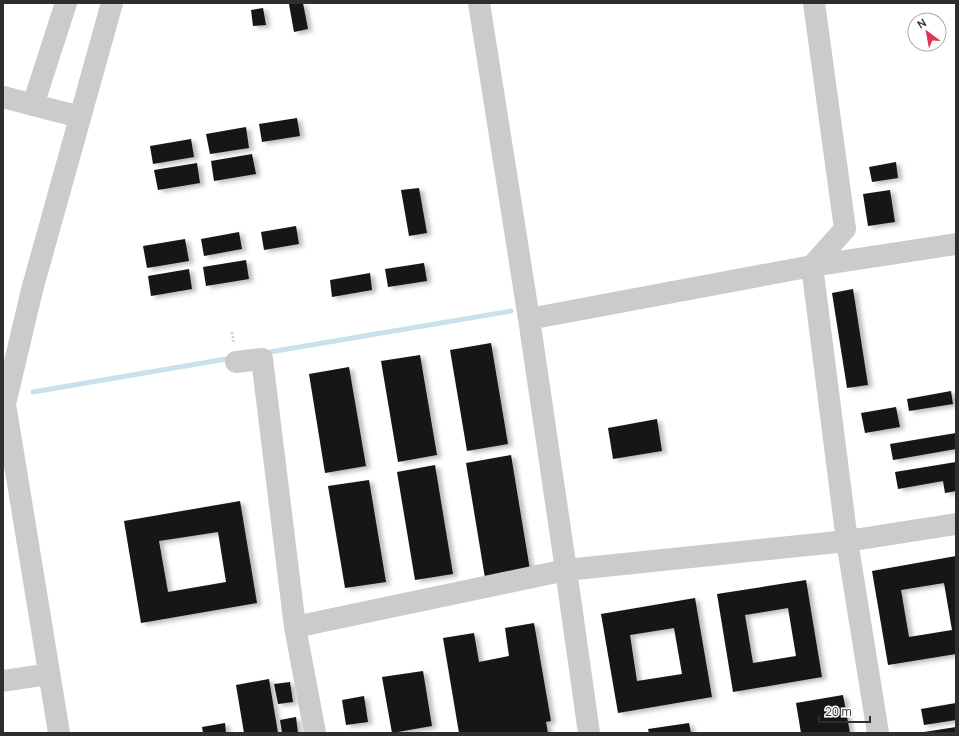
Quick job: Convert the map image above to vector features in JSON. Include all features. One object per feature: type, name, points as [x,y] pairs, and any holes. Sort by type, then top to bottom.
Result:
[{"type":"lane","points":[[33,105],[66,3]]},
{"type":"lane","points":[[59,733],[5,404],[32,290],[112,3]]},
{"type":"lane","points":[[479,3],[529,319],[589,733]]},
{"type":"lane","points":[[814,3],[845,229],[812,266],[847,541],[878,733]]},
{"type":"lane","points":[[3,97],[80,117]]},
{"type":"lane","points":[[529,319],[812,266],[956,244]]},
{"type":"lane","points":[[236,362],[262,359],[295,627],[315,733]]},
{"type":"lane","points":[[295,627],[566,570],[847,541],[956,524]]},
{"type":"lane","points":[[3,681],[49,674]]},
{"type":"building","points":[[303,3],[308,29],[294,32],[289,4]]},
{"type":"building","points":[[263,8],[266,25],[253,26],[251,10]]},
{"type":"building","points":[[297,118],[300,136],[262,142],[259,124]]},
{"type":"building","points":[[246,127],[249,148],[210,154],[206,134]]},
{"type":"building","points":[[191,139],[194,157],[153,164],[150,146]]},
{"type":"building","points":[[252,154],[256,174],[214,181],[211,161]]},
{"type":"building","points":[[896,162],[898,178],[872,182],[869,167]]},
{"type":"building","points":[[197,163],[200,183],[158,190],[154,170]]},
{"type":"building","points":[[419,188],[427,233],[409,236],[401,190]]},
{"type":"building","points":[[890,190],[895,222],[868,226],[863,194]]},
{"type":"building","points":[[296,226],[299,244],[264,250],[261,232]]},
{"type":"building","points":[[239,232],[242,249],[204,256],[201,239]]},
{"type":"building","points":[[185,239],[189,261],[147,268],[143,246]]},
{"type":"building","points":[[246,260],[249,279],[206,286],[203,267]]},
{"type":"building","points":[[424,263],[427,281],[388,287],[385,269]]},
{"type":"building","points":[[189,269],[192,289],[151,296],[148,276]]},
{"type":"building","points":[[370,273],[372,290],[332,297],[330,280]]},
{"type":"building","points":[[853,289],[868,385],[847,388],[832,293]]},
{"type":"building","points":[[491,343],[508,444],[467,451],[450,350]]},
{"type":"building","points":[[420,355],[437,455],[398,462],[381,361]]},
{"type":"building","points":[[349,367],[366,466],[325,473],[309,374]]},
{"type":"building","points":[[951,391],[953,404],[909,411],[907,399]]},
{"type":"building","points":[[896,407],[900,427],[865,433],[861,413]]},
{"type":"building","points":[[657,419],[662,451],[613,459],[608,428]]},
{"type":"building","points":[[956,433],[956,449],[893,460],[890,444]]},
{"type":"building","points":[[511,455],[530,570],[485,578],[466,463]]},
{"type":"building","points":[[956,462],[956,491],[945,493],[943,481],[898,489],[895,472]]},
{"type":"building","points":[[435,465],[453,574],[415,580],[397,472]]},
{"type":"building","points":[[369,480],[386,582],[345,588],[328,486]]},
{"type":"building","points":[[240,501],[257,603],[141,623],[124,521]],"holes":[[[218,532],[226,582],[168,592],[159,541]]]},
{"type":"building","points":[[956,556],[956,654],[888,665],[872,571]],"holes":[[[944,583],[952,630],[909,637],[901,590]]]},
{"type":"building","points":[[806,580],[822,677],[733,692],[717,594]],"holes":[[[788,608],[796,656],[753,663],[745,615]]]},
{"type":"building","points":[[695,598],[712,697],[618,713],[601,614]],"holes":[[[674,628],[682,674],[637,681],[630,635]]]},
{"type":"building","points":[[534,623],[551,721],[546,722],[548,733],[459,733],[443,638],[474,633],[479,662],[509,656],[505,628]]},
{"type":"building","points":[[423,671],[432,726],[392,733],[382,677]]},
{"type":"building","points":[[269,679],[278,733],[244,733],[236,685]]},
{"type":"building","points":[[290,682],[293,702],[278,704],[274,684]]},
{"type":"building","points":[[843,695],[850,733],[801,733],[796,703]]},
{"type":"building","points":[[364,696],[368,722],[346,725],[342,700]]},
{"type":"building","points":[[956,703],[956,720],[924,725],[921,709]]},
{"type":"building","points":[[296,717],[298,733],[282,733],[280,720]]},
{"type":"building","points":[[225,723],[226,733],[203,733],[202,727]]},
{"type":"building","points":[[689,723],[691,733],[649,733],[648,729]]},
{"type":"building","points":[[956,727],[956,733],[924,733],[924,732]]},
{"type":"waterway","points":[[264,353],[511,311]]},
{"type":"waterway","points":[[33,392],[232,358]]}]
